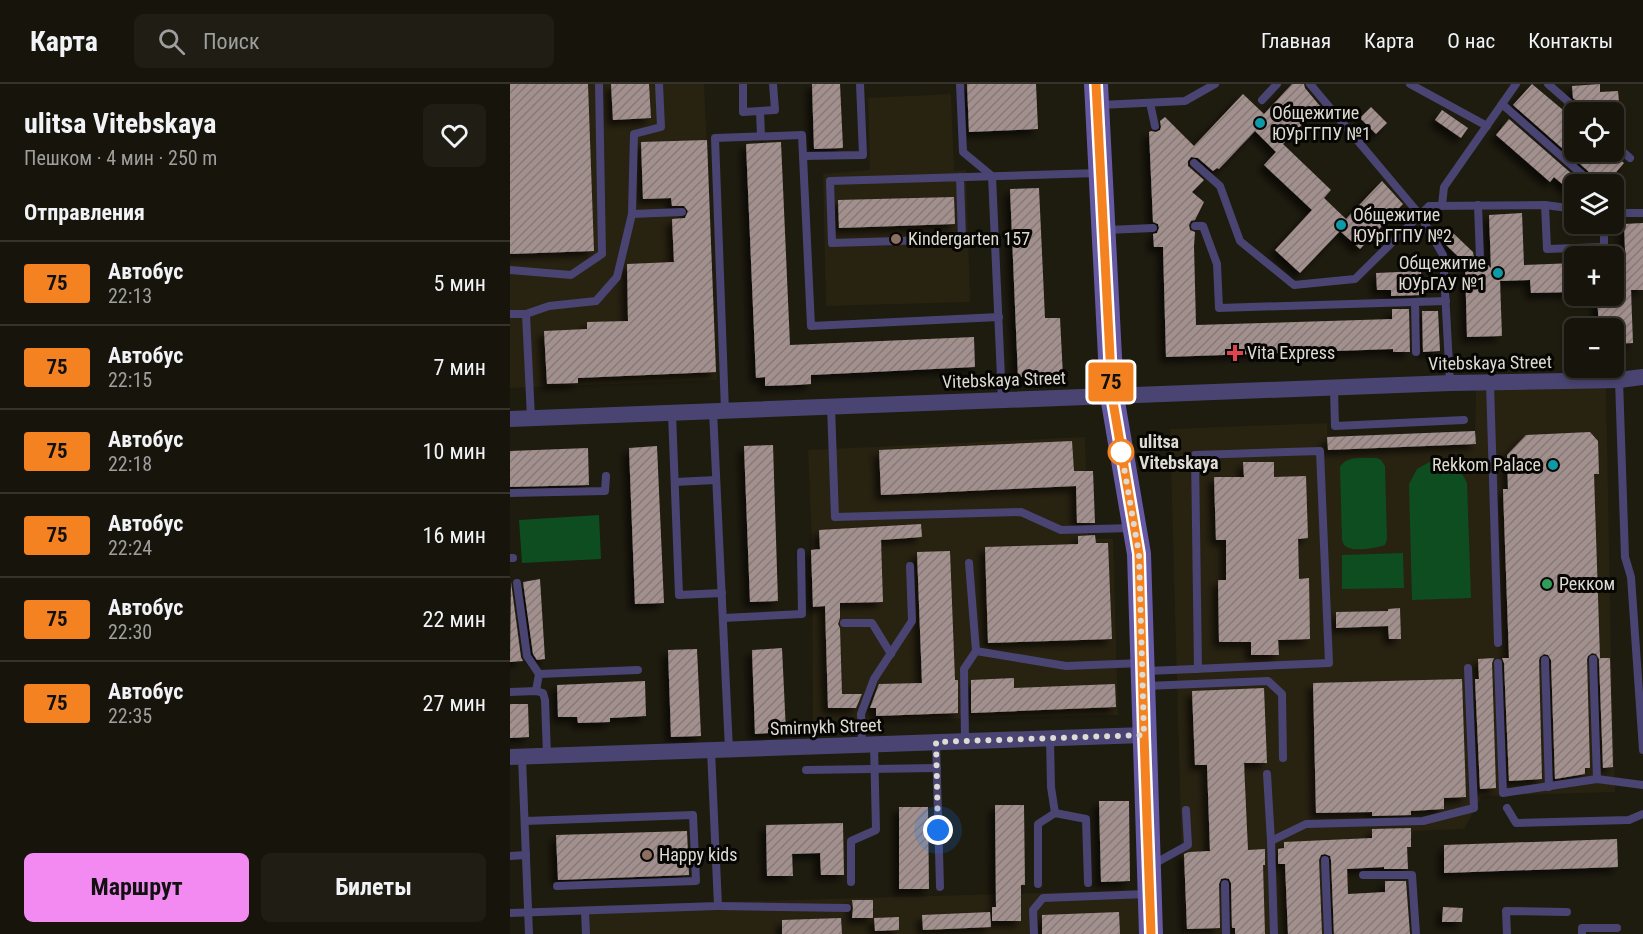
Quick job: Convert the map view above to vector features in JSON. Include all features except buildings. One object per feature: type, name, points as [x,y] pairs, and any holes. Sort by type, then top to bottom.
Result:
[{"type":"main road","points":[[1096,95],[1112,396],[1139,554],[1151,934]]},
{"type":"street","name":"Vitebskaya Street","points":[[510,419],[1334,388],[1619,380],[1643,377]]},
{"type":"street","name":"Smirnykh Street","points":[[516,757],[1144,735]]},
{"type":"lane","points":[[510,270],[571,275],[602,254],[599,84]]},
{"type":"lane","points":[[510,314],[526,314],[549,306],[596,301],[617,277],[632,214],[634,134],[661,127],[659,84]]},
{"type":"lane","points":[[743,84],[743,112],[774,110],[773,84]]},
{"type":"lane","points":[[803,156],[862,155],[860,84]]},
{"type":"lane","points":[[960,84],[963,152],[992,176],[1002,400]]},
{"type":"lane","points":[[1096,95],[1150,103],[1185,101],[1215,84]]},
{"type":"lane","points":[[1262,100],[1277,84]]},
{"type":"lane","points":[[1310,84],[1420,215],[1443,255],[1450,384]]},
{"type":"lane","points":[[1410,84],[1487,126]]},
{"type":"lane","points":[[1442,205],[1444,187],[1516,84]]},
{"type":"lane","points":[[1548,84],[1569,102]]},
{"type":"lane","points":[[1150,103],[1155,126]]},
{"type":"lane","points":[[1502,104],[1582,174]]},
{"type":"lane","points":[[760,111],[761,136]]},
{"type":"lane","points":[[729,750],[716,480],[719,411],[715,138],[802,135],[811,326],[999,317]]},
{"type":"lane","points":[[1624,153],[1630,159]]},
{"type":"lane","points":[[1194,163],[1220,186],[1240,241],[1294,285],[1356,279],[1429,206],[1545,205],[1564,208]]},
{"type":"lane","points":[[960,177],[962,239],[832,243],[830,182],[960,177],[1100,173]]},
{"type":"lane","points":[[1478,205],[1480,258]]},
{"type":"lane","points":[[1545,205],[1547,249],[1604,247],[1604,234]]},
{"type":"lane","points":[[632,214],[682,212]]},
{"type":"lane","points":[[1624,213],[1643,213]]},
{"type":"lane","points":[[1195,226],[1203,226],[1217,264],[1219,308],[1446,301]]},
{"type":"lane","points":[[1103,230],[1153,228]]},
{"type":"lane","points":[[1415,302],[1416,352]]},
{"type":"lane","points":[[526,314],[531,418]]},
{"type":"lane","points":[[1619,380],[1625,557],[1632,577],[1643,750]]},
{"type":"lane","points":[[1490,383],[1498,643]]},
{"type":"lane","points":[[1334,388],[1335,426],[1464,420]]},
{"type":"lane","points":[[831,406],[835,517],[1021,512],[1061,530],[1135,528]]},
{"type":"lane","points":[[672,413],[679,596],[722,593]]},
{"type":"lane","points":[[1142,673],[1329,663],[1320,452],[1195,455],[1198,669]]},
{"type":"lane","points":[[510,494],[605,491],[606,476]]},
{"type":"lane","points":[[675,482],[716,480]]},
{"type":"lane","points":[[723,618],[802,614],[801,552]]},
{"type":"lane","points":[[965,741],[964,669],[976,651],[969,563]]},
{"type":"lane","points":[[851,882],[851,841],[876,830],[874,769],[861,714],[874,679],[912,621],[910,566]]},
{"type":"lane","points":[[1632,577],[1643,576]]},
{"type":"lane","points":[[517,583],[527,656],[539,674],[536,691]]},
{"type":"lane","points":[[844,622],[872,623],[891,654]]},
{"type":"lane","points":[[976,651],[1066,666],[1268,681],[1282,694],[1283,758]]},
{"type":"lane","points":[[1593,659],[1597,779]]},
{"type":"lane","points":[[1545,660],[1550,787]]},
{"type":"lane","points":[[1498,663],[1503,793],[1597,779],[1643,785]]},
{"type":"lane","points":[[1271,841],[1306,824],[1423,821],[1474,808],[1468,668]]},
{"type":"lane","points":[[539,674],[638,670]]},
{"type":"lane","points":[[510,692],[543,693],[547,756]]},
{"type":"lane","points":[[1050,738],[1051,787],[1055,813]]},
{"type":"lane","points":[[936,742],[940,887]]},
{"type":"lane","points":[[711,750],[718,906]]},
{"type":"lane","points":[[516,757],[525,821],[529,934]]},
{"type":"lane","points":[[806,770],[937,768]]},
{"type":"lane","points":[[1267,774],[1275,934]]},
{"type":"lane","points":[[1507,808],[1516,823],[1629,820],[1643,814]]},
{"type":"lane","points":[[1149,866],[1188,845],[1186,810]]},
{"type":"lane","points":[[1038,884],[1038,824],[1055,813],[1086,819],[1088,883]]},
{"type":"lane","points":[[525,821],[693,815],[696,881],[557,886]]},
{"type":"lane","points":[[510,856],[526,855]]},
{"type":"lane","points":[[1325,860],[1328,934]]},
{"type":"lane","points":[[1363,875],[1412,875],[1416,934]]},
{"type":"lane","points":[[1225,884],[1226,934]]},
{"type":"lane","points":[[1034,934],[1033,910],[1043,898],[1149,894]]},
{"type":"lane","points":[[510,913],[718,906],[847,908]]},
{"type":"lane","points":[[585,911],[586,934]]},
{"type":"lane","points":[[1507,934],[1506,911],[1568,912]]},
{"type":"lane","points":[[1582,934],[1582,928],[1617,928]]},
{"type":"shaded area","points":[[510,84],[704,84],[717,380],[510,388]]},
{"type":"shaded area","name":"Kindergarten 157","points":[[951,94],[954,171],[966,170],[970,302],[826,306],[823,174],[870,170],[868,98]]},
{"type":"shaded area","points":[[1606,387],[1615,792],[1482,796],[1464,829],[1413,831],[1408,852],[1347,855],[1350,934],[1184,934],[1170,429],[1327,423],[1328,450],[1475,444],[1476,390]]},
{"type":"shaded area","points":[[1085,437],[1088,539],[1113,539],[1118,715],[813,722],[812,545],[808,450]]},
{"type":"shaded area","points":[[1143,890],[1144,934],[584,934],[583,906]]},
{"type":"green space","points":[[1377,458],[1385,466],[1387,539],[1385,545],[1352,549],[1344,545],[1342,540],[1340,467],[1351,459]]},
{"type":"green space","points":[[1433,460],[1446,461],[1454,465],[1467,483],[1471,598],[1412,600],[1409,484],[1417,469]]},
{"type":"green space","points":[[599,515],[601,559],[522,563],[519,520]]},
{"type":"green space","points":[[1403,553],[1404,588],[1342,589],[1342,555]]},
{"type":"bus line","name":"75","points":[[1096,84],[1112,396],[1139,554],[1151,934]]},
{"type":"place","name":"Общежитие ЮУрГГПУ №1","points":[[1260,123]]},
{"type":"place","name":"Общежитие ЮУрГГПУ №2","points":[[1341,225]]},
{"type":"place","name":"Kindergarten 157","points":[[896,239]]},
{"type":"place","name":"Общежитие ЮУрГАУ №1","points":[[1498,273]]},
{"type":"place","name":"Vita Express","points":[[1235,353]]},
{"type":"place","name":"ulitsa Vitebskaya","points":[[1121,452]]},
{"type":"place","name":"Rekkom Palace","points":[[1553,465]]},
{"type":"place","name":"Рекком","points":[[1547,584]]},
{"type":"place","name":"Happy kids","points":[[647,855]]},
{"type":"route","points":[[938,830],[936,742],[1144,735],[1139,554],[1121,450],[1121,452]]}]
